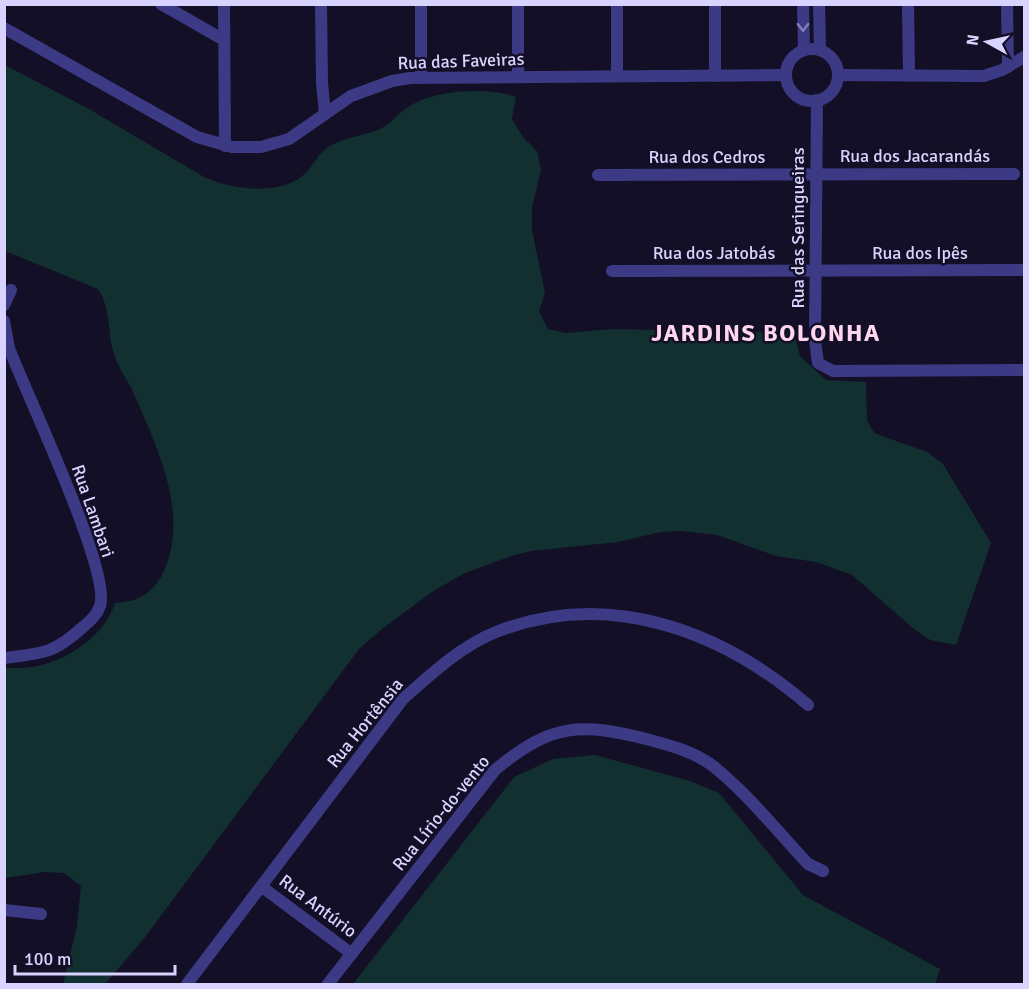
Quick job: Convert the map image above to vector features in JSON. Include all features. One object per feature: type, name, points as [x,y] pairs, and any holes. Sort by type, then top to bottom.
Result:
[{"type":"street","points":[[161,4],[224,40]]},
{"type":"street","points":[[224,4],[225,146]]},
{"type":"street","points":[[321,4],[322,83],[326,114]]},
{"type":"street","points":[[420,4],[421,78]]},
{"type":"street","points":[[518,4],[518,76]]},
{"type":"street","points":[[617,4],[617,76]]},
{"type":"street","points":[[715,4],[715,75]]},
{"type":"street","points":[[803,4],[804,50]]},
{"type":"street","points":[[819,4],[820,50]]},
{"type":"street","points":[[908,4],[909,75]]},
{"type":"street","points":[[1007,4],[1008,67]]},
{"type":"street","name":"Rua das Faveiras","points":[[4,28],[197,137],[225,146],[248,148],[275,144],[303,131],[351,96],[392,81],[421,78],[518,76],[786,75]]},
{"type":"street","points":[[804,50],[820,50],[832,59],[838,75],[832,91],[817,100],[808,100],[792,92],[786,75],[791,60],[804,50]]},
{"type":"street","points":[[838,75],[984,76],[1008,67],[1024,57]]},
{"type":"street","name":"Rua das Seringueiras","points":[[817,100],[815,354],[818,363],[826,369],[1024,370]]},
{"type":"street","name":"Rua dos Jacarandás","points":[[816,174],[1014,174]]},
{"type":"street","name":"Rua dos Cedros","points":[[598,175],[816,174]]},
{"type":"street","name":"Rua dos Ipês","points":[[815,272],[1024,270]]},
{"type":"street","name":"Rua dos Jatobás","points":[[612,271],[815,272]]},
{"type":"street","points":[[4,305],[10,290]]},
{"type":"street","name":"Rua Lambari","points":[[4,321],[9,348],[74,501],[102,599],[95,616],[60,647],[42,653],[4,658]]},
{"type":"street","name":"Rua Hortênsia","points":[[187,984],[404,699],[439,666],[494,632],[560,616],[587,614],[674,626],[698,634],[762,669],[808,705]]},
{"type":"street","name":"Rua Lírio-do-vento","points":[[328,984],[495,770],[529,744],[563,731],[589,728],[616,731],[669,746],[700,758],[727,779],[808,864],[823,872]]},
{"type":"street","name":"Rua Antúrio","points":[[262,887],[352,954]]},
{"type":"street","points":[[4,910],[41,914]]},
{"type":"green space","points":[[5,65],[89,109],[204,177],[227,185],[253,189],[279,187],[290,183],[305,174],[328,147],[380,129],[409,107],[424,99],[450,93],[479,91],[516,97],[512,119],[523,137],[537,151],[541,170],[532,208],[532,230],[545,293],[539,311],[548,329],[565,333],[612,329],[794,333],[800,356],[826,380],[866,382],[867,420],[874,433],[927,452],[943,464],[991,543],[956,645],[930,640],[852,575],[816,562],[776,556],[717,535],[681,531],[661,532],[618,542],[531,551],[463,574],[432,592],[359,649],[146,936],[105,984],[63,984],[77,926],[81,886],[64,873],[45,872],[5,878],[5,668],[38,666],[65,656],[86,643],[104,625],[115,603],[133,600],[153,588],[166,566],[172,544],[173,522],[171,499],[159,455],[133,392],[114,356],[107,312],[98,289],[5,251]]},
{"type":"green space","points":[[595,755],[690,781],[719,793],[803,895],[940,969],[935,984],[353,984],[514,777],[553,759]]},
{"type":"district","name":"JARDINS BOLONHA","points":[[766,333]]}]
